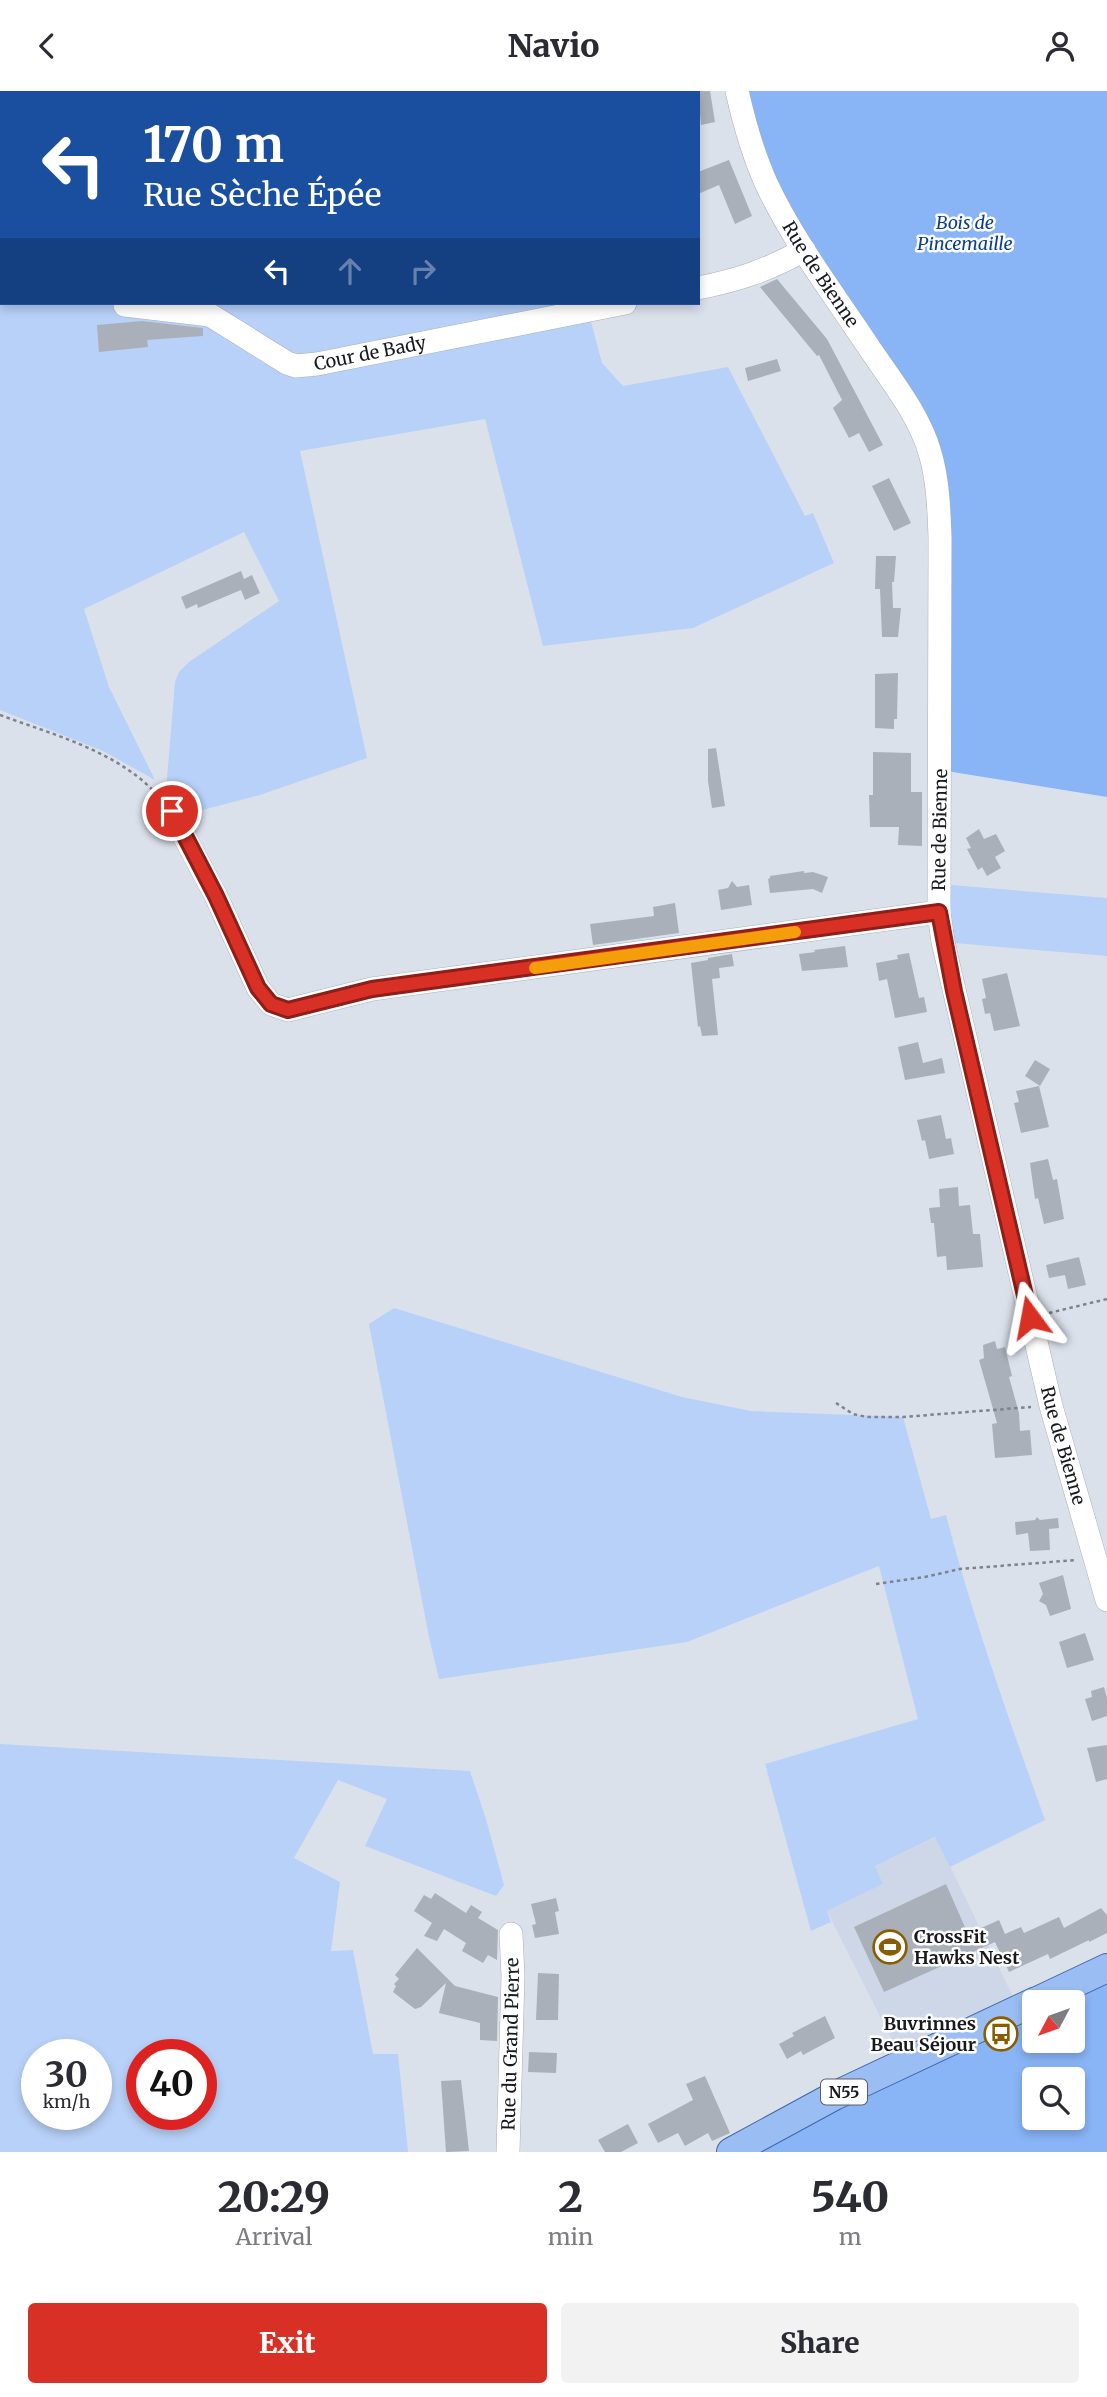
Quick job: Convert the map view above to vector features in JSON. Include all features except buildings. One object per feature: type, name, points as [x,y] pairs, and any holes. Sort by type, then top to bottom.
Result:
[{"type":"main road","name":"N55","points":[[1060,1990],[1107,1968]]},
{"type":"main road","name":"N55","points":[[731,2152],[834,2097],[1022,2008]]},
{"type":"street","name":"Rue de Bienne","points":[[737,91],[742,116],[766,182],[804,250],[903,398],[924,436],[930,453],[939,497],[940,538],[939,912],[946,955],[1051,1406],[1107,1600]]},
{"type":"street","points":[[700,288],[740,280],[763,272],[804,250]]},
{"type":"street","name":"Cour de Bady","points":[[125,305],[210,315],[278,359],[296,366],[306,366],[615,305]]},
{"type":"street","points":[[172,811],[216,896],[258,988],[271,1004],[288,1010],[372,989],[939,912]]},
{"type":"street","name":"Rue du Grand Pierre","points":[[508,2152],[513,1976],[510,1934]]},
{"type":"path","points":[[0,715],[107,757],[153,790],[172,811]]},
{"type":"path","points":[[1030,1317],[1107,1299]]},
{"type":"path","points":[[836,1403],[853,1414],[867,1417],[903,1417],[1051,1406]]},
{"type":"path","points":[[876,1584],[960,1569],[1094,1559]]},
{"type":"shaded area","points":[[0,305],[596,305],[587,307],[602,363],[623,386],[728,367],[805,516],[813,513],[834,563],[693,628],[543,646],[485,419],[300,451],[367,758],[260,795],[179,816],[166,790],[175,682],[179,672],[189,662],[279,601],[244,532],[84,609],[109,687],[155,780],[103,751],[0,710]]},
{"type":"shaded area","points":[[939,884],[1107,898],[1107,956],[943,942]]},
{"type":"shaded area","points":[[394,1308],[682,1397],[751,1411],[903,1417],[931,1519],[946,1515],[980,1631],[1045,1820],[950,1867],[935,1837],[875,1866],[883,1884],[827,1911],[831,1922],[811,1931],[765,1764],[918,1719],[879,1566],[687,1642],[439,1679],[369,1324]]},
{"type":"shaded area","points":[[0,1744],[470,1771],[504,1885],[496,1896],[365,1846],[387,1799],[338,1780],[294,1858],[340,1882],[331,1951],[353,1950],[373,2054],[398,2054],[408,2152],[0,2152]]},
{"type":"shaded area","points":[[936,1837],[1019,2009],[904,2064],[827,1911],[883,1884],[875,1866]]},
{"type":"green space","name":"Bois de Pincemaille","points":[[737,91],[1107,91],[1107,797],[940,770],[930,453],[804,250]]},
{"type":"green space","points":[[1107,1968],[1107,2152],[731,2152],[1022,2008],[1022,2053],[1085,2053],[1085,1990],[1060,1990]]},
{"type":"slow traffic","points":[[535,968],[795,932]]},
{"type":"place","name":"CrossFit Hawks Nest","points":[[890,1947]]},
{"type":"place","name":"Buvrinnes Beau Séjour","points":[[1001,2034]]},
{"type":"route","points":[[172,811],[216,896],[258,988],[271,1004],[288,1010],[372,989],[939,912],[954,991],[1030,1317]]}]
